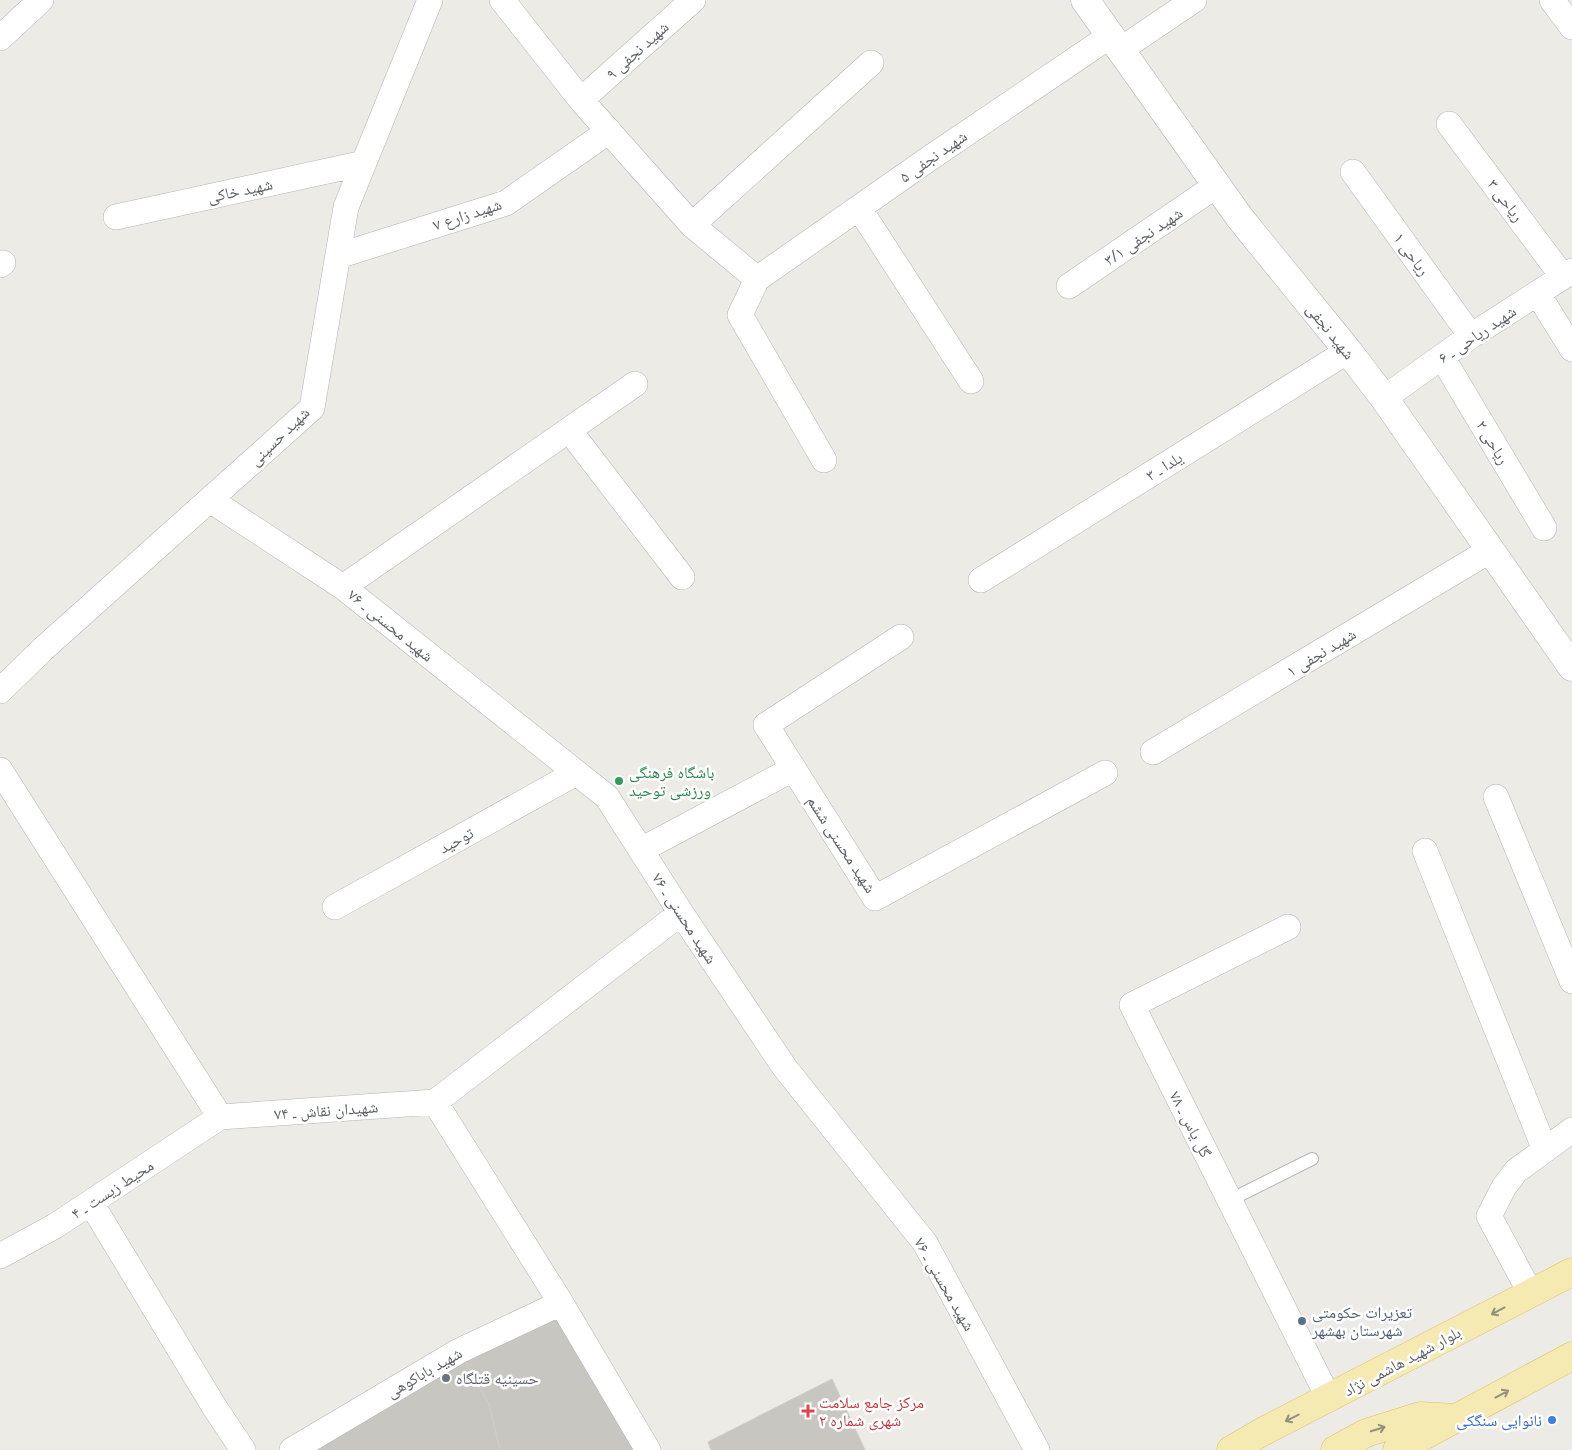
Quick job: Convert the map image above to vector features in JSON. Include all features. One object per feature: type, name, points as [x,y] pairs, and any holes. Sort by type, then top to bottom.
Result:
[{"type":"main road","name":"بلوار شهید هاشمی نژاد","points":[[1231,1450],[1260,1441],[1329,1399],[1572,1272]]},
{"type":"main road","points":[[1397,1450],[1572,1356]]},
{"type":"main road","points":[[1335,1450],[1366,1433],[1420,1416],[1456,1418]]},
{"type":"street","points":[[0,38],[41,0]]},
{"type":"street","name":"شهید حسینی","points":[[3,678],[43,649],[312,408],[346,207],[430,0]]},
{"type":"street","points":[[502,0],[581,100],[692,225],[757,279],[740,315],[824,460]]},
{"type":"street","name":"شهید نجفی ۹","points":[[581,100],[693,0]]},
{"type":"street","name":"شهید نجفی","points":[[1085,0],[1240,218],[1384,398],[1572,667]]},
{"type":"street","name":"شهید نجفی ۵","points":[[757,279],[859,208],[1115,43],[1194,0]]},
{"type":"street","points":[[1552,0],[1572,27]]},
{"type":"street","points":[[692,225],[871,63]]},
{"type":"street","name":"ریاحی ۳","points":[[1449,124],[1567,274]]},
{"type":"street","name":"شهید زارع ۷","points":[[338,256],[506,203],[608,131]]},
{"type":"street","name":"شهید خاکی","points":[[116,217],[364,163]]},
{"type":"street","name":"ریاحی ۱","points":[[1353,172],[1471,336]]},
{"type":"street","name":"شهید نجفی ۳/۱","points":[[1069,286],[1216,185]]},
{"type":"street","points":[[859,208],[971,381]]},
{"type":"street","name":"شهید ریاحی ـ ۶","points":[[1384,398],[1471,336],[1567,274]]},
{"type":"street","points":[[1538,294],[1572,349]]},
{"type":"street","name":"یلدا ـ ۳","points":[[981,580],[1348,351]]},
{"type":"street","name":"ریاحی ۲","points":[[1442,357],[1544,528]]},
{"type":"street","points":[[343,587],[634,384]]},
{"type":"street","points":[[569,430],[682,577]]},
{"type":"street","name":"شهید محسنی ـ ۷۶","points":[[210,500],[343,587],[607,796],[681,913],[785,1068],[924,1243],[1036,1450]]},
{"type":"street","name":"شهید نجفی ۱","points":[[1153,752],[1490,551]]},
{"type":"street","points":[[641,850],[794,769],[766,725],[901,637]]},
{"type":"street","name":"شهید محسنی ششم","points":[[794,769],[875,898],[1105,773]]},
{"type":"street","points":[[0,770],[220,1117]]},
{"type":"street","name":"توحید","points":[[335,907],[576,773]]},
{"type":"street","points":[[1496,797],[1572,981]]},
{"type":"street","points":[[1426,851],[1545,1150]]},
{"type":"street","points":[[648,1450],[561,1303],[435,1102],[681,913]]},
{"type":"street","name":"گل یاس ـ ۷۸","points":[[1288,927],[1132,1005],[1329,1399]]},
{"type":"street","name":"شهیدان نقاش ـ ۷۴","points":[[220,1117],[435,1102]]},
{"type":"street","name":"محیط زیست ـ ۴","points":[[0,1256],[55,1226],[220,1117]]},
{"type":"street","points":[[1531,1294],[1489,1216],[1504,1186],[1516,1170],[1572,1130]]},
{"type":"street","points":[[91,1203],[215,1408],[244,1450]]},
{"type":"street","name":"شهید باباکوهی","points":[[292,1450],[459,1351],[561,1303]]},
{"type":"lane","points":[[1230,1200],[1312,1159]]},
{"type":"building","points":[[561,1303],[648,1450],[500,1450],[489,1404],[459,1351]]},
{"type":"building","name":"حسینیه قتلگاه","points":[[459,1351],[489,1404],[500,1450],[307,1450]]},
{"type":"building","name":"مرکز جامع سلامت شهری شماره ۲","points":[[832,1379],[865,1450],[711,1450],[708,1442]]},
{"type":"place","name":"باشگاه فرهنگی ورزشی توحید","points":[[619,781]]},
{"type":"place","name":"تعزیرات حکومتی شهرستان بهشهر","points":[[1302,1321]]},
{"type":"place","name":"حسینیه قتلگاه","points":[[446,1378]]},
{"type":"place","name":"مرکز جامع سلامت شهری شماره ۲","points":[[808,1411]]},
{"type":"place","name":"نانوایی سنگکی","points":[[1552,1420]]}]
